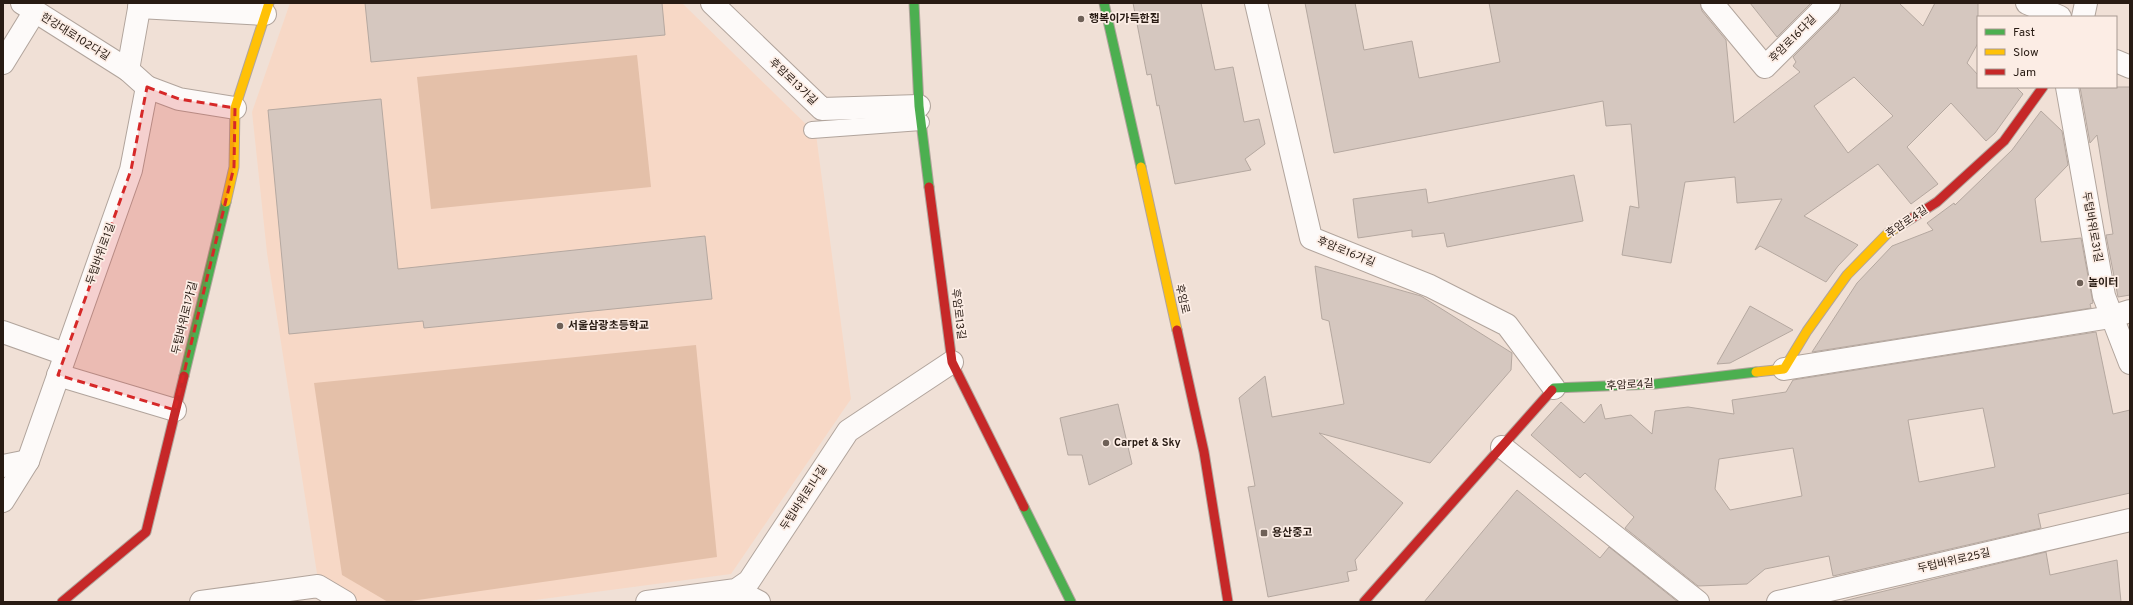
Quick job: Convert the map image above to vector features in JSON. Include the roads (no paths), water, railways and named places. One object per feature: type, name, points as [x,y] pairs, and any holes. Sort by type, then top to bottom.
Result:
[{"type":"street","name":"후암로13가길","points":[[712,3],[822,110],[920,114]]},
{"type":"street","name":"후암로13길","points":[[914,3],[920,114],[952,362],[1071,602]]},
{"type":"street","name":"후암로","points":[[1104,3],[1204,452],[1228,602]]},
{"type":"street","name":"후암로16가길","points":[[1256,3],[1311,238],[1430,286],[1507,325],[1554,388]]},
{"type":"street","name":"후암로16다길","points":[[1712,3],[1765,67],[1829,3]]},
{"type":"street","points":[[2027,3],[2058,16]]},
{"type":"street","points":[[2083,16],[2086,3]]},
{"type":"street","points":[[235,108],[178,99],[147,87],[128,70],[140,5],[267,8]]},
{"type":"street","points":[[3,63],[29,7]]},
{"type":"street","name":"한강대로102다길","points":[[29,7],[128,70]]},
{"type":"street","name":"두텁바위로1가길","points":[[62,602],[146,532],[234,168],[235,108],[267,8]]},
{"type":"street","points":[[2117,61],[2130,67]]},
{"type":"street","name":"두텁바위로1길","points":[[3,501],[28,461],[132,170],[147,87]]},
{"type":"street","name":"후암로4길","points":[[1784,369],[1807,331],[1847,275],[1888,233],[1937,202],[2004,141],[2042,88]]},
{"type":"street","name":"두텁바위로31길","points":[[2067,88],[2104,296],[2120,314],[2130,363]]},
{"type":"street","name":"후암로4길","points":[[1554,388],[1655,384],[1784,369],[2120,314]]},
{"type":"street","points":[[3,332],[65,354]]},
{"type":"street","name":"두텁바위로1나길","points":[[736,590],[749,580],[848,432],[952,362]]},
{"type":"street","points":[[58,375],[175,410]]},
{"type":"street","points":[[1364,602],[1554,388]]},
{"type":"street","points":[[1502,447],[1698,602]]},
{"type":"street","points":[[3,466],[28,461]]},
{"type":"street","name":"두텁바위로25길","points":[[1778,602],[2130,520]]},
{"type":"street","points":[[201,602],[318,586],[345,602]]},
{"type":"street","points":[[647,602],[736,590],[759,602]]},
{"type":"lane","points":[[812,130],[920,114]]},
{"type":"place","name":"행복이가득한집","points":[[1081,19]]},
{"type":"place","name":"놀이터","points":[[2080,283]]},
{"type":"place","name":"서울삼광초등학교","points":[[560,326]]},
{"type":"place","name":"Carpet & Sky","points":[[1106,443]]},
{"type":"place","name":"용산중고","points":[[1264,533]]}]
